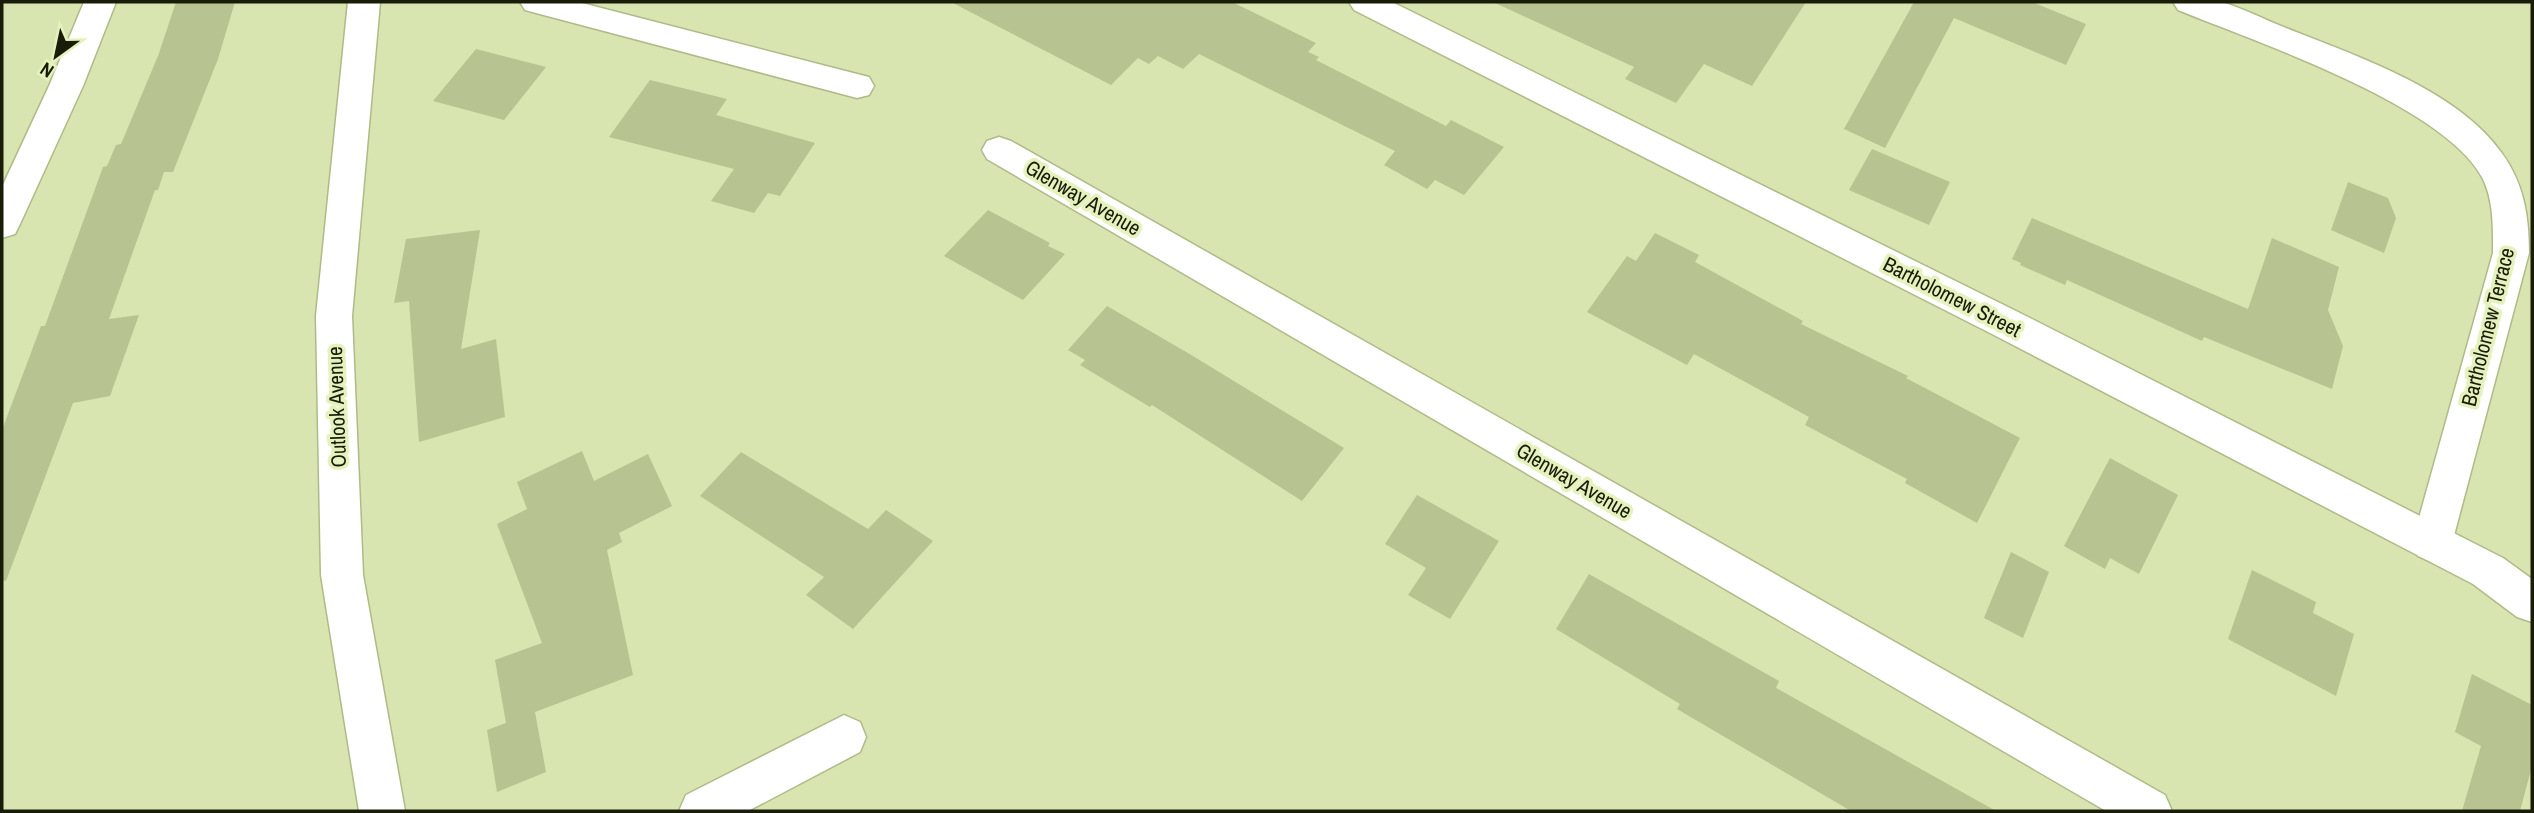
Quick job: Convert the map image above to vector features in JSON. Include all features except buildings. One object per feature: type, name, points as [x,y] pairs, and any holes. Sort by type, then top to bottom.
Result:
[{"type":"street","points":[[2,224],[17,163],[100,2]]},
{"type":"street","name":"Outlook Avenue","points":[[364,2],[334,316],[342,575],[382,811]]},
{"type":"street","points":[[536,2],[857,86]]},
{"type":"street","name":"Bartholomew Street","points":[[1365,2],[2007,324],[2488,571],[2532,603]]},
{"type":"street","name":"Bartholomew Terrace","points":[[2189,2],[2324,58],[2440,115],[2473,141],[2496,172],[2511,212],[2511,253],[2431,542]]},
{"type":"street","name":"Glenway Avenue","points":[[999,150],[2149,811]]},
{"type":"street","points":[[702,811],[844,737]]}]
